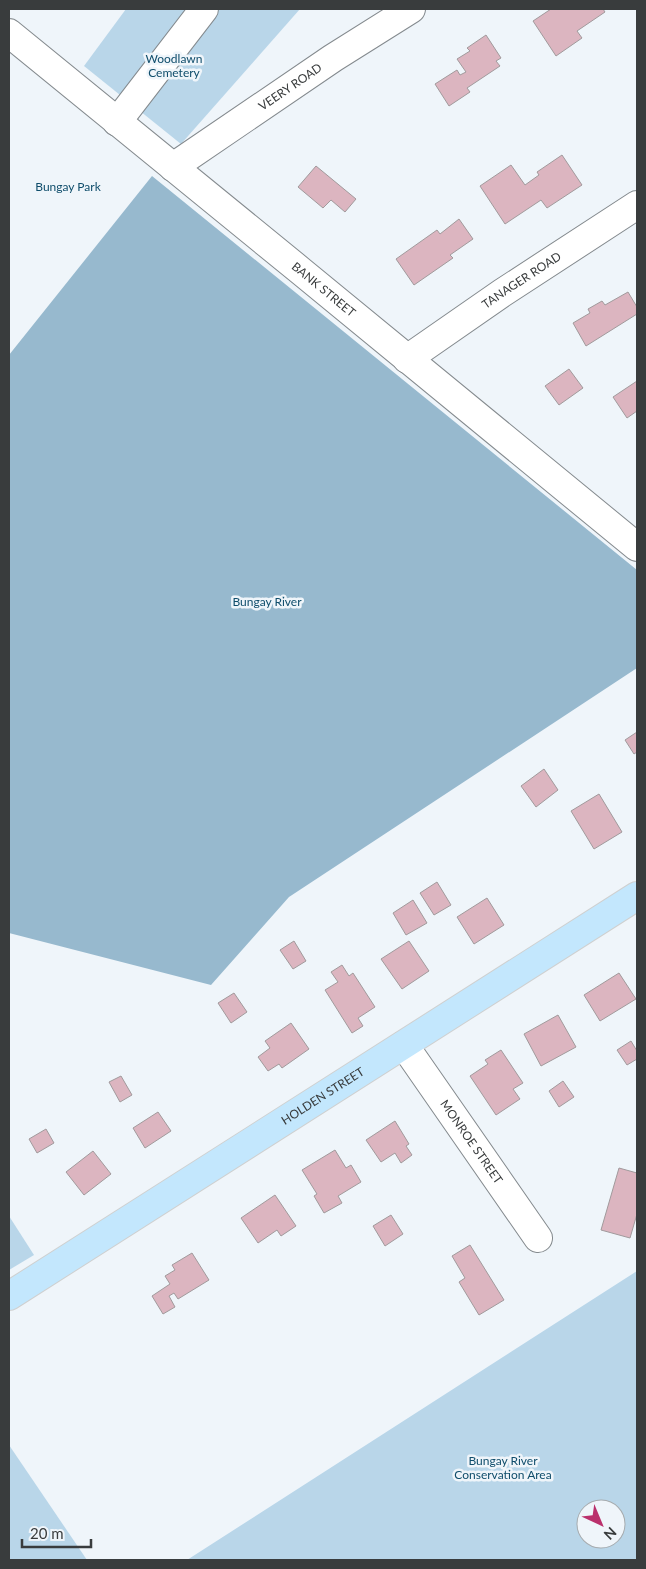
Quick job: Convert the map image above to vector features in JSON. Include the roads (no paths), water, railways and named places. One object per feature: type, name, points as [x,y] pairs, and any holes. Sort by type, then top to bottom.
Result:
[{"type":"main road","name":"HOLDEN STREET","points":[[9,1296],[637,896]]},
{"type":"street","points":[[117,122],[204,9]]},
{"type":"street","name":"VEERY ROAD","points":[[173,167],[333,58],[411,9]]},
{"type":"street","name":"BANK STREET","points":[[9,33],[408,359],[634,540]]},
{"type":"street","name":"TANAGER ROAD","points":[[408,359],[502,293],[637,205]]},
{"type":"street","name":"MONROE STREET","points":[[404,1045],[538,1238]]},
{"type":"park label","name":"Woodlawn Cemetery","points":[[174,66]]},
{"type":"park label","name":"Bungay Park","points":[[68,187]]},
{"type":"park label","name":"Bungay River","points":[[267,602]]},
{"type":"park label","name":"Bungay River Conservation Area","points":[[503,1468]]}]
